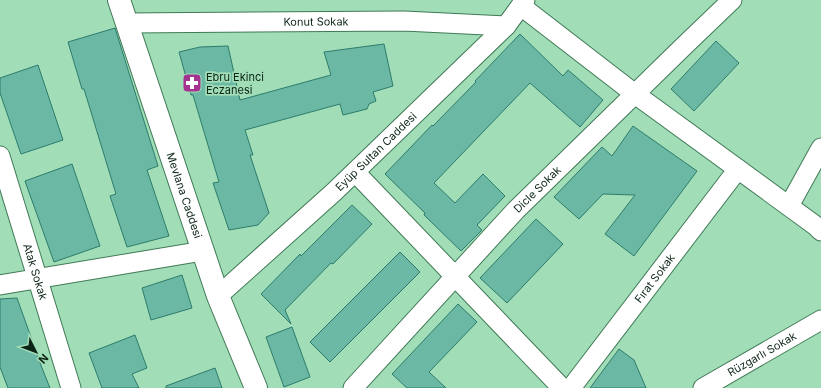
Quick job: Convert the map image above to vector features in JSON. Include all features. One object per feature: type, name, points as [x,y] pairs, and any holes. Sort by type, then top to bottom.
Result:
[{"type":"street","name":"Mevlana Caddesi","points":[[119,0],[218,296],[256,388]]},
{"type":"street","name":"Dicle Sokak","points":[[353,388],[516,210],[732,0]]},
{"type":"street","points":[[523,3],[635,94],[821,231]]},
{"type":"street","name":"Eyüp Sultan Caddesi","points":[[218,296],[355,172],[506,26],[523,3]]},
{"type":"street","name":"Konut Sokak","points":[[127,23],[404,21],[506,26]]},
{"type":"street","points":[[789,206],[821,148]]},
{"type":"street","name":"Atak Sokak","points":[[0,156],[71,388]]},
{"type":"street","name":"Fırat Sokak","points":[[571,388],[738,169]]},
{"type":"street","points":[[355,172],[562,388]]},
{"type":"street","points":[[0,284],[203,251]]},
{"type":"street","name":"Rüzgarlı Sokak","points":[[703,388],[821,320]]},
{"type":"building","points":[[115,28],[158,166],[147,170],[169,236],[127,247],[110,196],[116,194],[68,42]]},
{"type":"building","points":[[520,34],[563,76],[568,70],[603,100],[580,127],[530,83],[434,183],[455,203],[483,174],[505,196],[477,225],[482,230],[461,251],[385,174],[476,82],[475,81]]},
{"type":"building","points":[[716,41],[739,63],[694,111],[671,89]]},
{"type":"building","points":[[384,44],[393,86],[373,92],[376,101],[369,104],[367,109],[343,115],[340,104],[245,130],[253,155],[250,155],[269,213],[258,225],[229,230],[213,183],[219,182],[179,52],[200,47],[228,46],[240,100],[331,75],[324,52]]},
{"type":"building","points":[[38,65],[63,140],[21,154],[0,93],[0,78]]},
{"type":"building","points":[[633,126],[697,171],[634,256],[605,234],[635,195],[603,194],[579,219],[554,197],[602,147],[612,156]]},
{"type":"building","points":[[72,164],[100,246],[54,262],[25,181]]},
{"type":"building","points":[[352,205],[372,224],[285,310],[291,324],[261,294],[300,254],[301,256]]},
{"type":"building","points":[[536,219],[563,244],[507,303],[480,278]]},
{"type":"building","points":[[400,252],[420,272],[330,362],[310,342]]},
{"type":"building","points":[[182,275],[192,308],[151,320],[142,288]]},
{"type":"building","points":[[17,298],[50,388],[8,388],[0,367],[0,299]]},
{"type":"building","points":[[458,304],[477,322],[429,372],[446,388],[407,388],[392,374]]},
{"type":"building","points":[[292,327],[310,377],[284,387],[266,337]]},
{"type":"building","points":[[135,335],[147,368],[132,374],[139,388],[102,388],[89,353]]},
{"type":"building","points":[[619,349],[634,360],[646,388],[590,388]]},
{"type":"building","points":[[215,368],[222,388],[166,388],[166,386]]},
{"type":"place","name":"Ebru Ekinci Eczanesi","points":[[192,83]]}]
